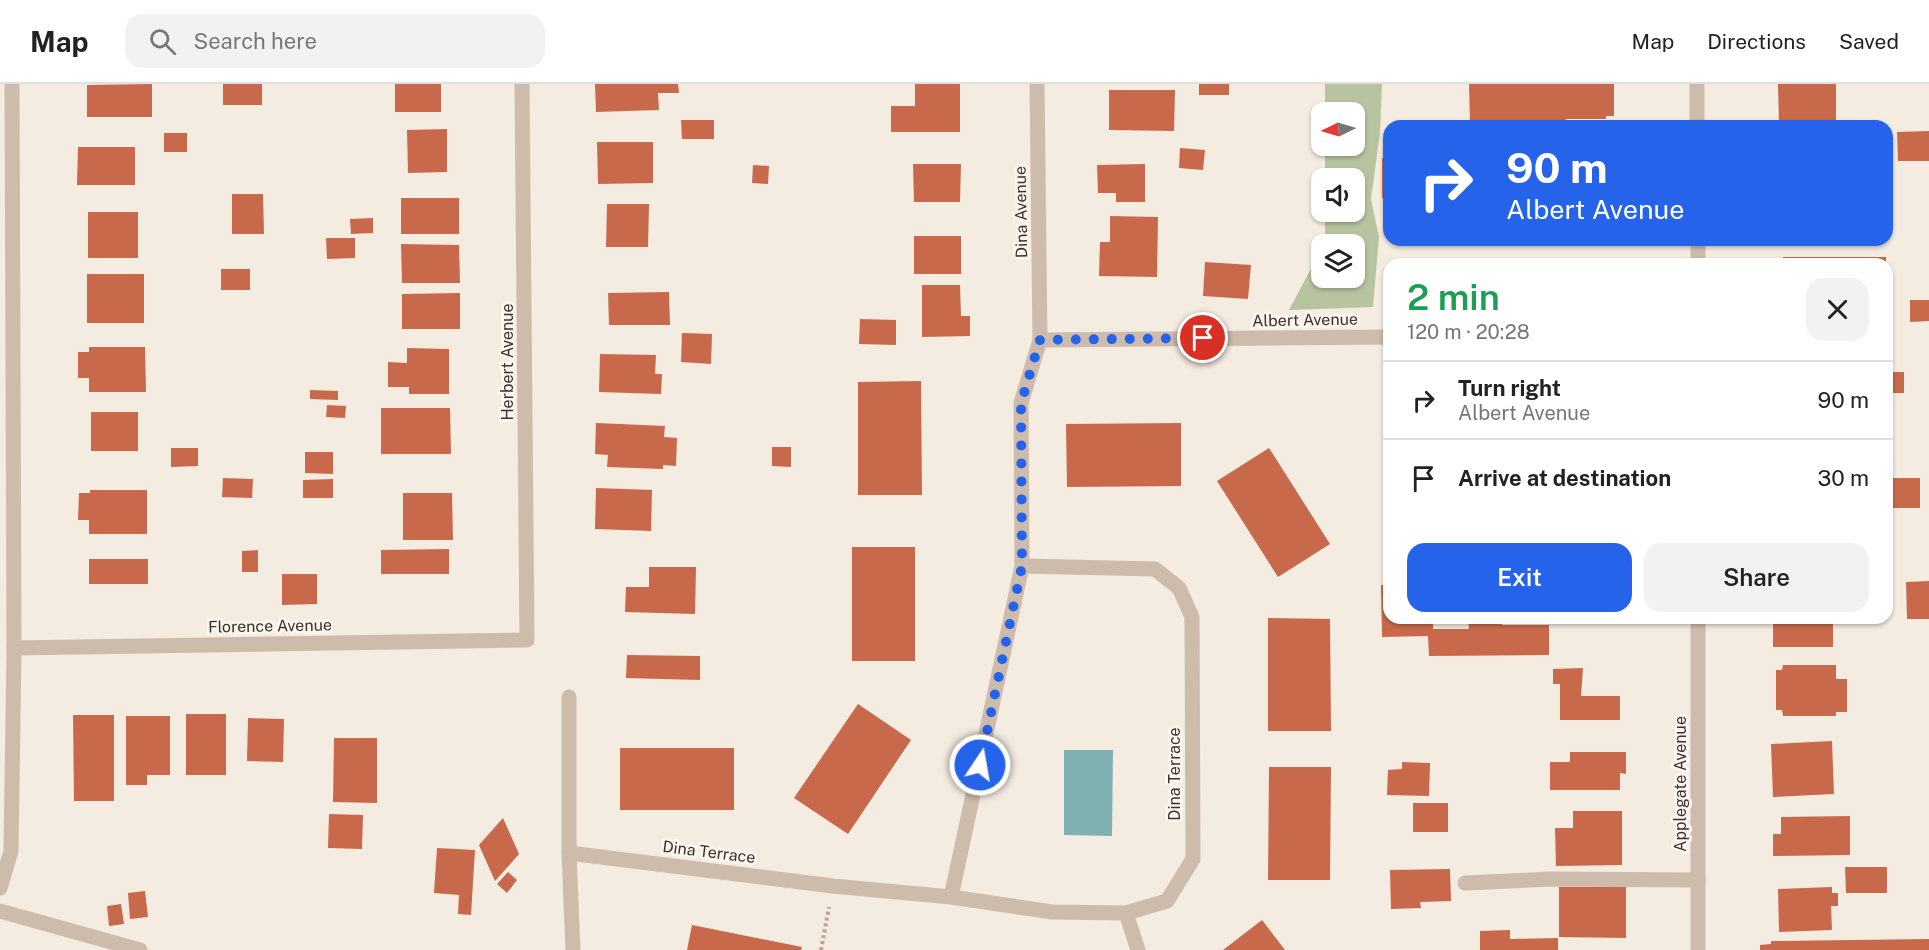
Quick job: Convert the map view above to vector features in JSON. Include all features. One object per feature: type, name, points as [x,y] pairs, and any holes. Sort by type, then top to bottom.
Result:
[{"type":"street","points":[[0,888],[11,851],[14,648],[12,84]]},
{"type":"street","name":"Herbert Avenue","points":[[522,84],[527,640]]},
{"type":"street","name":"Dina Avenue","points":[[1037,84],[1040,340]]},
{"type":"street","points":[[1697,84],[1697,120]]},
{"type":"street","name":"Albert Avenue","points":[[1040,340],[1383,337]]},
{"type":"street","points":[[951,897],[1022,566],[1021,403],[1040,340]]},
{"type":"street","name":"Dina Terrace","points":[[569,853],[833,886],[951,897],[1052,912],[1126,913],[1167,901],[1193,859],[1192,617],[1179,588],[1155,569],[1022,566]]},
{"type":"street","name":"Applegate Avenue","points":[[1698,624],[1698,950]]},
{"type":"street","name":"Florence Avenue","points":[[14,648],[527,640]]},
{"type":"street","points":[[568,697],[569,853],[573,950]]},
{"type":"street","points":[[1465,884],[1552,879],[1698,880]]},
{"type":"street","points":[[0,911],[140,950]]},
{"type":"street","points":[[1126,913],[1138,950]]},
{"type":"path","points":[[820,950],[833,886]]},
{"type":"green space","points":[[1325,84],[1382,84],[1380,133],[1371,199],[1379,237],[1373,307],[1289,310],[1311,269],[1311,288],[1365,288],[1365,234],[1325,234],[1325,222],[1365,222],[1365,168],[1325,168],[1325,156],[1365,156],[1365,102],[1325,102]]},
{"type":"water","points":[[1064,750],[1113,750],[1112,836],[1064,835]]},
{"type":"building","points":[[152,84],[152,117],[87,117],[87,85]]},
{"type":"building","points":[[223,84],[262,84],[262,105],[223,105]]},
{"type":"building","points":[[395,84],[441,84],[441,112],[395,112]]},
{"type":"building","points":[[595,84],[678,84],[679,93],[658,93],[659,110],[596,112]]},
{"type":"building","points":[[915,84],[960,84],[960,132],[891,132],[891,106],[915,106]]},
{"type":"building","points":[[1199,84],[1229,84],[1229,95],[1199,95]]},
{"type":"building","points":[[1469,84],[1614,84],[1614,116],[1606,116],[1606,119],[1470,120]]},
{"type":"building","points":[[1778,84],[1836,84],[1836,120],[1779,120]]},
{"type":"building","points":[[1109,90],[1175,90],[1174,131],[1109,130]]},
{"type":"building","points":[[681,120],[714,120],[714,139],[682,139]]},
{"type":"building","points":[[447,129],[447,172],[408,173],[407,130]]},
{"type":"building","points":[[1929,131],[1929,161],[1898,161],[1897,132]]},
{"type":"building","points":[[164,133],[187,133],[187,152],[164,152]]},
{"type":"building","points":[[597,142],[653,142],[653,183],[598,184]]},
{"type":"building","points":[[78,147],[135,147],[135,185],[77,185]]},
{"type":"building","points":[[1180,148],[1205,150],[1203,170],[1179,168]]},
{"type":"building","points":[[1382,158],[1383,158],[1383,198]]},
{"type":"building","points":[[913,164],[961,164],[960,202],[914,202]]},
{"type":"building","points":[[1145,164],[1145,202],[1116,202],[1116,193],[1098,193],[1097,165]]},
{"type":"building","points":[[753,165],[769,166],[768,184],[752,183]]},
{"type":"building","points":[[232,194],[263,194],[264,234],[232,234]]},
{"type":"building","points":[[401,198],[459,198],[459,234],[401,234]]},
{"type":"building","points":[[607,204],[649,204],[648,247],[606,247]]},
{"type":"building","points":[[88,212],[138,212],[138,258],[88,258]]},
{"type":"building","points":[[1110,216],[1158,217],[1157,277],[1099,276],[1100,242],[1110,242]]},
{"type":"building","points":[[373,218],[373,233],[351,234],[350,219]]},
{"type":"building","points":[[914,236],[961,236],[961,274],[914,274]]},
{"type":"building","points":[[326,238],[355,238],[355,258],[327,259]]},
{"type":"building","points":[[401,244],[459,245],[460,283],[402,283]]},
{"type":"building","points":[[1783,257],[1886,257],[1886,258]]},
{"type":"building","points":[[1205,262],[1251,265],[1248,299],[1203,296]]},
{"type":"building","points":[[221,269],[250,269],[250,290],[221,290]]},
{"type":"building","points":[[87,274],[144,274],[144,323],[87,323]]},
{"type":"building","points":[[922,285],[960,285],[961,316],[970,316],[970,336],[922,337]]},
{"type":"building","points":[[669,292],[670,325],[609,325],[608,293]]},
{"type":"building","points":[[460,293],[460,329],[402,329],[402,294]]},
{"type":"building","points":[[1910,300],[1929,300],[1929,321],[1910,322]]},
{"type":"building","points":[[860,319],[896,320],[896,345],[859,344]]},
{"type":"building","points":[[682,333],[712,334],[711,364],[681,362]]},
{"type":"building","points":[[89,347],[145,347],[146,392],[89,392],[89,378],[78,378],[78,352],[89,352]]},
{"type":"building","points":[[407,348],[449,349],[449,394],[409,394],[409,387],[388,387],[388,362],[407,363]]},
{"type":"building","points":[[600,354],[656,355],[655,374],[662,374],[661,394],[599,392]]},
{"type":"building","points":[[1893,372],[1904,372],[1904,393],[1893,393]]},
{"type":"building","points":[[921,381],[922,495],[858,495],[858,382]]},
{"type":"building","points":[[310,390],[338,391],[338,400],[310,399]]},
{"type":"building","points":[[327,405],[346,406],[345,418],[326,417]]},
{"type":"building","points":[[381,408],[450,408],[451,454],[381,454]]},
{"type":"building","points":[[91,412],[138,412],[138,451],[91,451]]},
{"type":"building","points":[[596,423],[665,426],[664,437],[677,438],[676,466],[663,465],[663,469],[607,467],[608,455],[595,454]]},
{"type":"building","points":[[1181,423],[1181,486],[1067,487],[1066,424]]},
{"type":"building","points":[[772,447],[791,447],[791,467],[772,466]]},
{"type":"building","points":[[171,448],[198,448],[198,466],[171,467]]},
{"type":"building","points":[[1269,448],[1330,544],[1278,577],[1217,481]]},
{"type":"building","points":[[305,452],[333,452],[333,474],[305,473]]},
{"type":"building","points":[[223,478],[253,479],[252,498],[222,497]]},
{"type":"building","points":[[1893,478],[1920,478],[1920,508],[1893,508]]},
{"type":"building","points":[[333,479],[333,498],[303,498],[303,480]]},
{"type":"building","points":[[596,488],[652,490],[651,531],[595,529]]},
{"type":"building","points":[[90,490],[147,490],[147,534],[89,534],[89,520],[78,520],[79,493],[90,493]]},
{"type":"building","points":[[403,493],[452,493],[453,540],[403,540]]},
{"type":"building","points":[[852,547],[915,547],[915,661],[852,661]]},
{"type":"building","points":[[449,549],[449,574],[381,574],[381,550]]},
{"type":"building","points":[[258,550],[258,572],[242,572],[242,551]]},
{"type":"building","points":[[89,559],[148,559],[148,584],[89,584]]},
{"type":"building","points":[[649,567],[696,567],[695,614],[625,612],[626,587],[649,587]]},
{"type":"building","points":[[282,574],[317,574],[317,604],[282,605]]},
{"type":"building","points":[[1929,581],[1929,619],[1907,619],[1906,582]]},
{"type":"building","points":[[1381,585],[1383,585],[1383,624],[1433,624],[1433,629],[1469,629],[1468,624],[1549,625],[1549,655],[1429,656],[1428,636],[1382,637]]},
{"type":"building","points":[[1268,618],[1330,619],[1331,731],[1268,731]]},
{"type":"building","points":[[1773,624],[1833,624],[1833,647],[1773,647]]},
{"type":"building","points":[[627,655],[700,656],[700,680],[626,678]]},
{"type":"building","points":[[1783,665],[1836,665],[1836,679],[1847,679],[1847,712],[1836,712],[1836,716],[1783,716],[1782,710],[1776,710],[1776,670],[1782,670]]},
{"type":"building","points":[[1583,668],[1581,696],[1620,696],[1620,720],[1560,720],[1560,684],[1553,684],[1553,669]]},
{"type":"building","points":[[858,704],[911,740],[848,834],[794,798]]},
{"type":"building","points":[[186,714],[226,714],[226,775],[186,775]]},
{"type":"building","points":[[73,715],[114,715],[114,801],[74,801]]},
{"type":"building","points":[[126,716],[170,716],[170,775],[147,775],[147,785],[126,785]]},
{"type":"building","points":[[248,718],[284,719],[283,762],[247,761]]},
{"type":"building","points":[[334,738],[377,738],[377,803],[333,802]]},
{"type":"building","points":[[1832,741],[1834,794],[1773,797],[1771,744]]},
{"type":"building","points":[[620,748],[734,748],[734,810],[620,810]]},
{"type":"building","points":[[1570,752],[1626,752],[1626,774],[1620,773],[1620,790],[1550,790],[1550,762],[1570,762]]},
{"type":"building","points":[[1402,762],[1430,763],[1429,796],[1387,795],[1388,770],[1402,769]]},
{"type":"building","points":[[1269,767],[1331,767],[1330,880],[1268,880]]},
{"type":"building","points":[[1413,803],[1448,803],[1448,832],[1413,832]]},
{"type":"building","points":[[1573,811],[1622,811],[1622,865],[1556,866],[1555,828],[1573,828]]},
{"type":"building","points":[[329,814],[363,815],[362,849],[328,848]]},
{"type":"building","points":[[1850,816],[1850,855],[1773,856],[1773,834],[1781,834],[1781,817]]},
{"type":"building","points":[[503,818],[519,854],[495,881],[479,845]]},
{"type":"building","points":[[437,848],[475,850],[471,915],[458,914],[459,895],[434,893]]},
{"type":"building","points":[[1845,867],[1887,867],[1887,893],[1846,893]]},
{"type":"building","points":[[1450,869],[1451,901],[1420,902],[1421,908],[1391,909],[1390,870]]},
{"type":"building","points":[[508,872],[517,880],[507,893],[497,884]]},
{"type":"building","points":[[1559,887],[1626,887],[1626,938],[1559,937]]},
{"type":"building","points":[[1832,887],[1832,893],[1838,893],[1838,906],[1831,906],[1832,930],[1779,932],[1778,889]]},
{"type":"building","points":[[145,891],[148,917],[130,919],[128,893]]},
{"type":"building","points":[[121,904],[124,924],[109,926],[107,906]]},
{"type":"building","points":[[1262,920],[1285,950],[1223,950]]},
{"type":"building","points":[[692,925],[802,947],[801,950],[687,950]]},
{"type":"building","points":[[1510,930],[1510,939],[1558,938],[1558,950],[1480,950],[1480,931]]},
{"type":"building","points":[[1929,939],[1929,950],[1760,950],[1760,945],[1771,944],[1771,941]]},
{"type":"route","points":[[980,765],[1022,566],[1021,403],[1040,340],[1203,338]]}]
